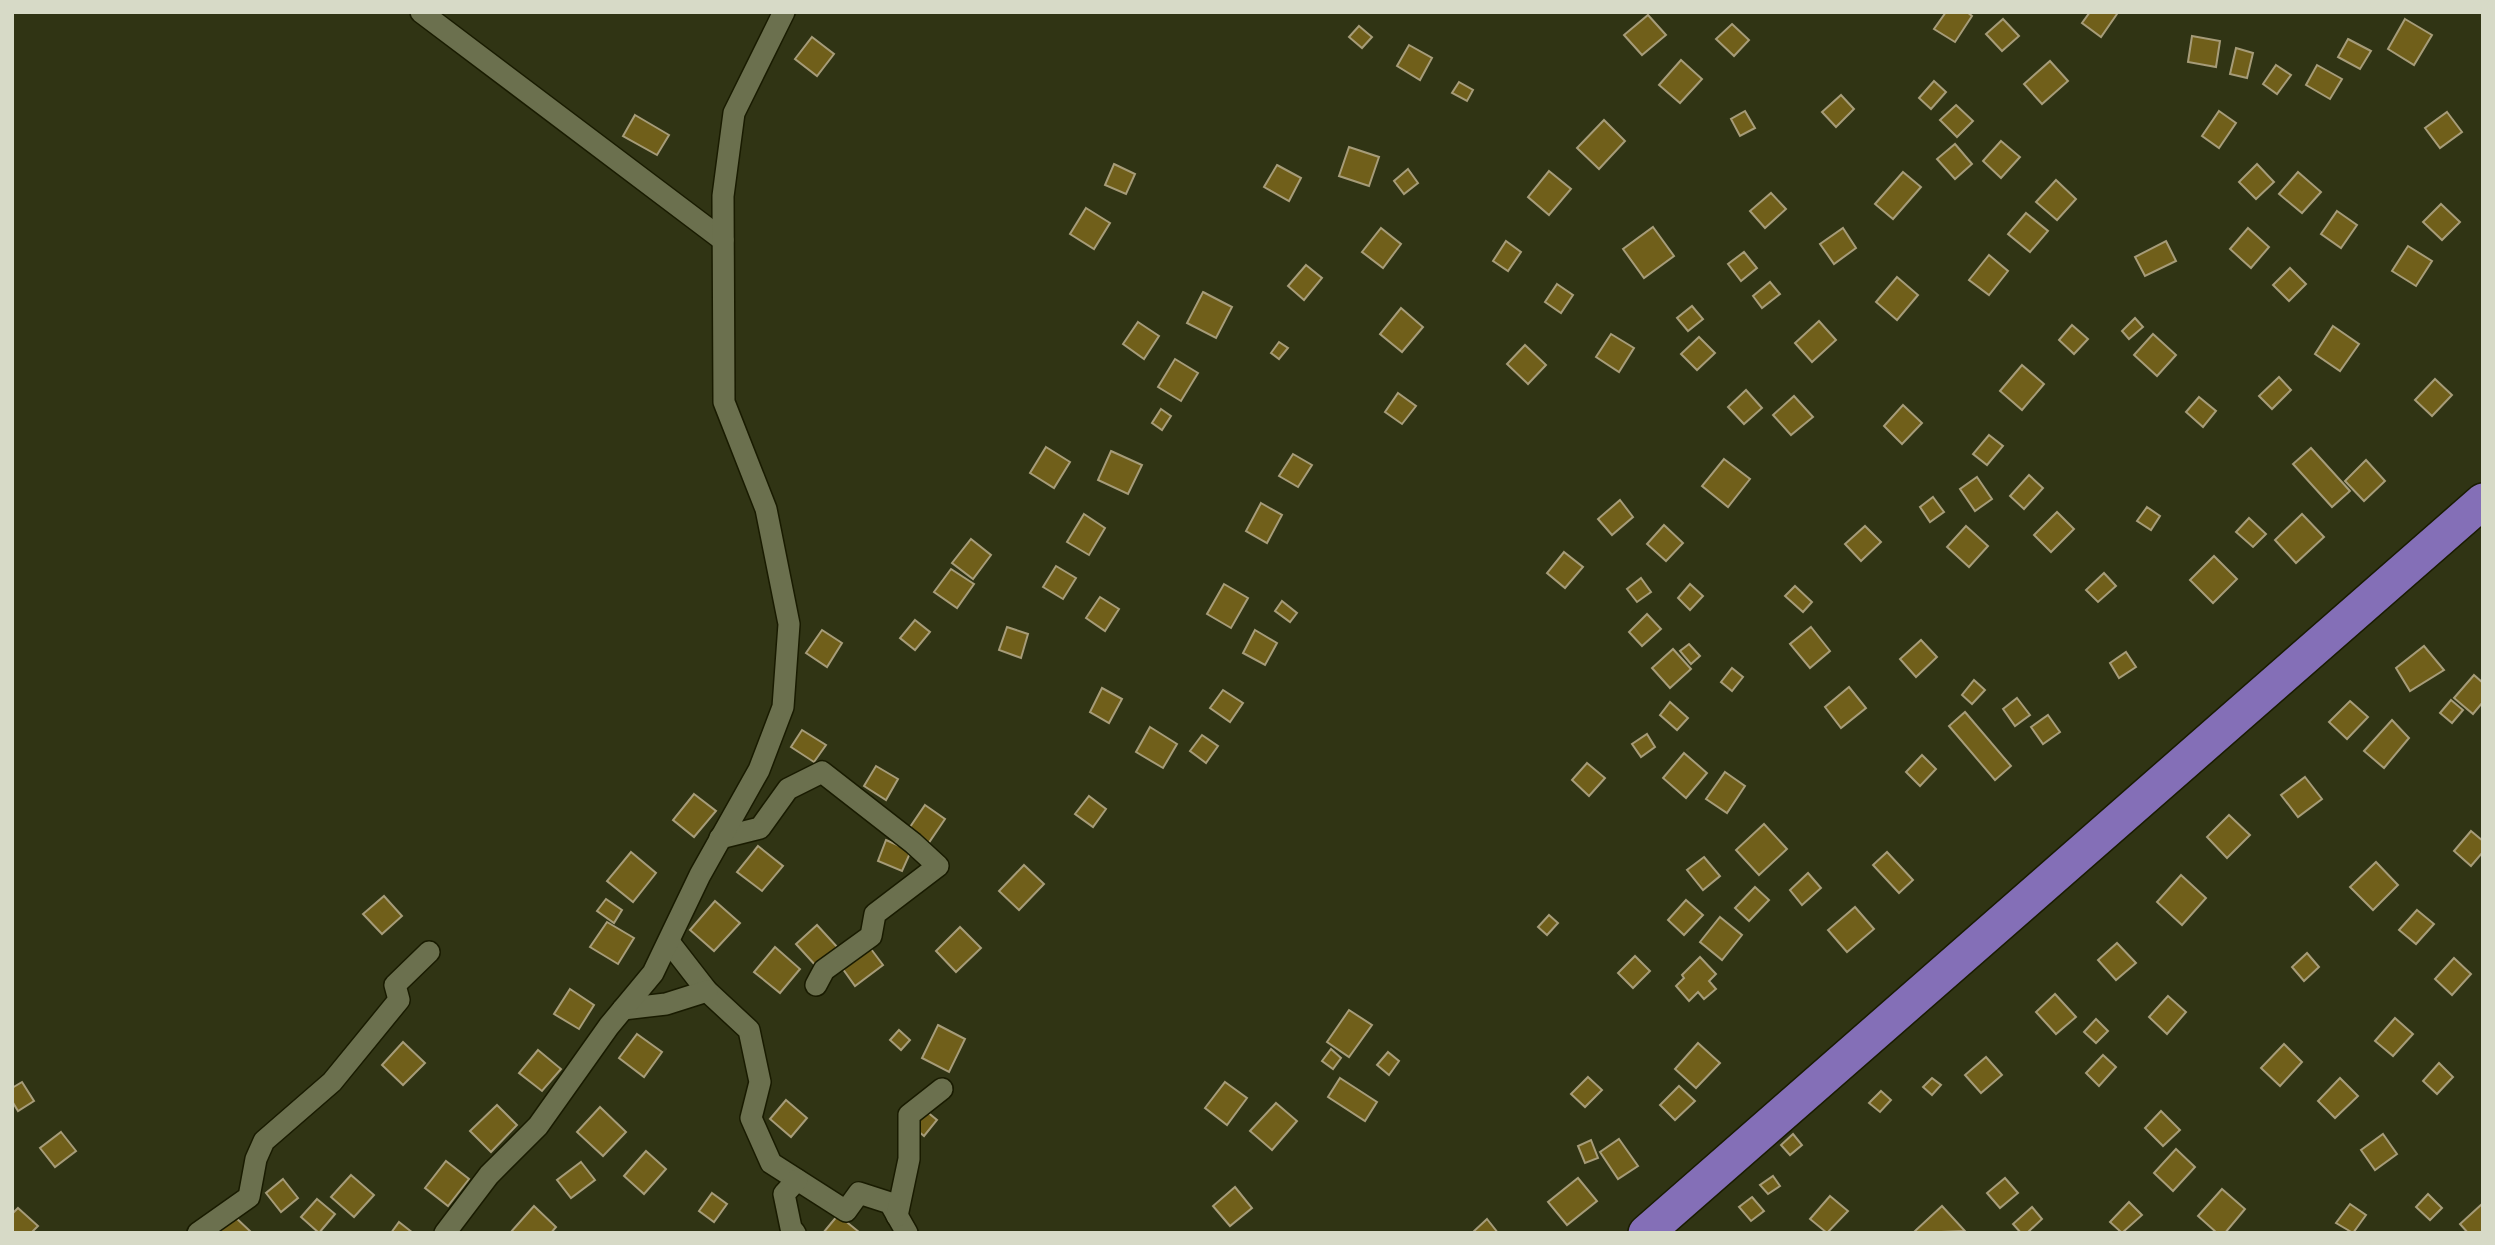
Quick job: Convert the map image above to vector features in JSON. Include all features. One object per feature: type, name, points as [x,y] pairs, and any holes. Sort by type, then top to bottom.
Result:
[{"type":"highway","points":[[1646,1233],[2483,501]]},
{"type":"street","points":[[421,12],[723,240]]},
{"type":"street","points":[[445,1233],[489,1175],[538,1126],[623,1009],[653,973],[720,838],[759,770],[783,707],[789,624],[766,509],[724,402],[723,196],[734,113],[784,12]]},
{"type":"street","points":[[720,838],[760,828],[788,789],[822,772],[914,843],[938,866],[875,914],[872,936],[824,970],[816,985]]},
{"type":"street","points":[[669,942],[706,991],[749,1030],[760,1083],[751,1118],[771,1163],[846,1212],[859,1193],[890,1203],[902,1224]]},
{"type":"street","points":[[198,1233],[249,1197],[256,1159],[264,1141],[332,1082],[400,1000],[395,985],[429,952]]},
{"type":"street","points":[[623,1009],[666,1004],[706,991]]},
{"type":"street","points":[[902,1224],[909,1159],[909,1115],[942,1089]]},
{"type":"street","points":[[795,1233],[791,1228],[784,1194],[797,1180]]},
{"type":"building","points":[[1946,12],[1967,12],[1972,16],[1955,42],[1934,29]]},
{"type":"building","points":[[2090,12],[2117,14],[2101,37],[2082,23]]},
{"type":"building","points":[[1648,15],[1666,35],[1642,55],[1624,35]]},
{"type":"building","points":[[2003,19],[2019,36],[2002,51],[1986,34]]},
{"type":"building","points":[[2405,19],[2432,35],[2414,65],[2388,49]]},
{"type":"building","points":[[1732,24],[1749,40],[1734,56],[1716,39]]},
{"type":"building","points":[[1359,26],[1372,37],[1362,48],[1349,37]]},
{"type":"building","points":[[2192,36],[2220,41],[2216,67],[2188,62]]},
{"type":"building","points":[[812,37],[834,54],[817,76],[795,59]]},
{"type":"building","points":[[2348,39],[2371,51],[2360,69],[2338,57]]},
{"type":"building","points":[[1409,45],[1432,58],[1420,80],[1397,66]]},
{"type":"building","points":[[2236,48],[2253,53],[2247,78],[2230,74]]},
{"type":"building","points":[[1681,60],[1702,79],[1680,103],[1659,85]]},
{"type":"building","points":[[2050,61],[2068,81],[2042,104],[2024,84]]},
{"type":"building","points":[[2276,65],[2291,75],[2277,94],[2263,84]]},
{"type":"building","points":[[2317,65],[2342,79],[2330,99],[2306,85]]},
{"type":"building","points":[[1934,81],[1946,92],[1931,109],[1919,98]]},
{"type":"building","points":[[1459,82],[1473,90],[1467,101],[1452,93]]},
{"type":"building","points":[[1841,95],[1854,109],[1836,127],[1822,112]]},
{"type":"building","points":[[1956,105],[1973,121],[1957,137],[1940,120]]},
{"type":"building","points":[[1745,111],[1755,128],[1740,136],[1731,119]]},
{"type":"building","points":[[2219,111],[2236,123],[2219,148],[2202,136]]},
{"type":"building","points":[[2447,112],[2462,132],[2440,148],[2425,128]]},
{"type":"building","points":[[635,115],[669,135],[657,155],[623,136]]},
{"type":"building","points":[[1604,120],[1625,141],[1599,169],[1577,148]]},
{"type":"building","points":[[2001,141],[2020,157],[2001,178],[1983,161]]},
{"type":"building","points":[[1955,144],[1972,164],[1955,179],[1937,159]]},
{"type":"building","points":[[1349,147],[1379,157],[1369,186],[1339,176]]},
{"type":"building","points":[[1114,164],[1135,174],[1126,194],[1105,185]]},
{"type":"building","points":[[2257,164],[2274,182],[2256,199],[2239,182]]},
{"type":"building","points":[[1277,165],[1301,178],[1289,201],[1264,187]]},
{"type":"building","points":[[1408,169],[1418,183],[1404,194],[1394,181]]},
{"type":"building","points":[[1549,171],[1571,189],[1549,215],[1528,197]]},
{"type":"building","points":[[1903,172],[1921,187],[1893,219],[1875,204]]},
{"type":"building","points":[[2298,172],[2321,192],[2302,213],[2279,194]]},
{"type":"building","points":[[2056,180],[2076,199],[2057,220],[2036,202]]},
{"type":"building","points":[[1771,193],[1786,209],[1765,228],[1750,211]]},
{"type":"building","points":[[2441,204],[2460,222],[2442,240],[2423,222]]},
{"type":"building","points":[[1086,208],[1110,223],[1094,249],[1070,234]]},
{"type":"building","points":[[2337,211],[2357,225],[2341,248],[2321,234]]},
{"type":"building","points":[[2026,213],[2048,231],[2030,252],[2008,234]]},
{"type":"building","points":[[1653,227],[1674,256],[1644,278],[1623,249]]},
{"type":"building","points":[[1381,228],[1401,244],[1383,268],[1362,252]]},
{"type":"building","points":[[1843,228],[1856,248],[1834,264],[1820,244]]},
{"type":"building","points":[[2248,228],[2269,247],[2251,268],[2230,249]]},
{"type":"building","points":[[1506,241],[1521,252],[1508,271],[1493,261]]},
{"type":"building","points":[[2166,241],[2176,261],[2145,276],[2135,257]]},
{"type":"building","points":[[2408,246],[2432,261],[2416,286],[2392,271]]},
{"type":"building","points":[[1744,252],[1757,268],[1741,281],[1728,264]]},
{"type":"building","points":[[1989,255],[2008,271],[1989,295],[1969,280]]},
{"type":"building","points":[[1306,265],[1322,278],[1304,300],[1288,286]]},
{"type":"building","points":[[2290,268],[2306,284],[2289,301],[2273,285]]},
{"type":"building","points":[[1897,277],[1918,295],[1897,320],[1876,302]]},
{"type":"building","points":[[1770,282],[1780,294],[1762,308],[1753,296]]},
{"type":"building","points":[[1557,284],[1573,295],[1561,313],[1545,302]]},
{"type":"building","points":[[1203,292],[1232,307],[1216,338],[1187,323]]},
{"type":"building","points":[[1692,306],[1703,319],[1688,331],[1677,318]]},
{"type":"building","points":[[1401,308],[1423,327],[1402,352],[1380,334]]},
{"type":"building","points":[[2135,318],[2143,327],[2129,339],[2122,331]]},
{"type":"building","points":[[1819,321],[1836,340],[1812,362],[1795,343]]},
{"type":"building","points":[[1138,322],[1159,336],[1144,359],[1123,344]]},
{"type":"building","points":[[2072,325],[2088,339],[2074,354],[2059,340]]},
{"type":"building","points":[[2333,326],[2359,344],[2340,371],[2315,354]]},
{"type":"building","points":[[1611,334],[1634,348],[1619,372],[1596,357]]},
{"type":"building","points":[[2153,334],[2176,355],[2157,376],[2134,355]]},
{"type":"building","points":[[1699,337],[1715,353],[1697,370],[1681,354]]},
{"type":"building","points":[[1279,342],[1288,348],[1279,359],[1271,353]]},
{"type":"building","points":[[1525,345],[1546,365],[1528,384],[1507,364]]},
{"type":"building","points":[[1175,359],[1198,373],[1181,401],[1158,387]]},
{"type":"building","points":[[2022,365],[2044,384],[2022,410],[2000,391]]},
{"type":"building","points":[[2279,377],[2291,390],[2272,409],[2259,396]]},
{"type":"building","points":[[2435,379],[2452,395],[2432,416],[2415,400]]},
{"type":"building","points":[[1746,390],[1762,408],[1744,424],[1728,407]]},
{"type":"building","points":[[1398,393],[1416,406],[1402,424],[1385,412]]},
{"type":"building","points":[[1794,396],[1813,417],[1791,435],[1773,415]]},
{"type":"building","points":[[2199,397],[2216,411],[2203,427],[2186,412]]},
{"type":"building","points":[[1903,405],[1922,423],[1902,444],[1884,426]]},
{"type":"building","points":[[1161,409],[1171,416],[1162,430],[1152,423]]},
{"type":"building","points":[[1989,435],[2003,446],[1987,465],[1973,454]]},
{"type":"building","points":[[1046,447],[1070,462],[1054,488],[1030,473]]},
{"type":"building","points":[[2311,448],[2350,491],[2332,507],[2293,464]]},
{"type":"building","points":[[1111,451],[1142,465],[1128,494],[1098,480]]},
{"type":"building","points":[[1293,454],[1312,465],[1298,487],[1279,476]]},
{"type":"building","points":[[1724,459],[1750,479],[1728,507],[1702,486]]},
{"type":"building","points":[[2366,460],[2385,481],[2364,501],[2345,481]]},
{"type":"building","points":[[2029,475],[2043,488],[2024,509],[2010,496]]},
{"type":"building","points":[[1977,477],[1992,499],[1975,511],[1960,489]]},
{"type":"building","points":[[1933,497],[1944,512],[1930,522],[1920,507]]},
{"type":"building","points":[[1620,500],[1633,517],[1612,535],[1598,519]]},
{"type":"building","points":[[1261,503],[1282,515],[1267,543],[1246,531]]},
{"type":"building","points":[[2147,507],[2160,516],[2151,530],[2137,521]]},
{"type":"building","points":[[2057,512],[2074,529],[2051,552],[2034,535]]},
{"type":"building","points":[[1084,514],[1105,528],[1089,555],[1067,542]]},
{"type":"building","points":[[2302,514],[2324,537],[2296,563],[2275,540]]},
{"type":"building","points":[[2249,518],[2266,534],[2253,547],[2236,532]]},
{"type":"building","points":[[1664,525],[1683,543],[1666,561],[1647,544]]},
{"type":"building","points":[[1865,526],[1881,542],[1861,561],[1845,544]]},
{"type":"building","points":[[1966,526],[1988,546],[1969,567],[1947,547]]},
{"type":"building","points":[[971,539],[991,555],[973,579],[952,563]]},
{"type":"building","points":[[1564,552],[1583,567],[1565,588],[1547,573]]},
{"type":"building","points":[[2214,556],[2237,579],[2213,603],[2190,580]]},
{"type":"building","points":[[1056,566],[1076,578],[1063,599],[1043,587]]},
{"type":"building","points":[[951,569],[974,584],[957,608],[934,592]]},
{"type":"building","points":[[2104,573],[2116,586],[2098,602],[2086,590]]},
{"type":"building","points":[[1641,578],[1651,592],[1637,602],[1627,589]]},
{"type":"building","points":[[1224,584],[1248,598],[1231,628],[1207,614]]},
{"type":"building","points":[[1690,584],[1703,596],[1690,610],[1678,598]]},
{"type":"building","points":[[1795,586],[1812,602],[1803,612],[1785,596]]},
{"type":"building","points":[[1100,597],[1119,609],[1105,631],[1086,618]]},
{"type":"building","points":[[1282,601],[1297,613],[1290,622],[1275,611]]},
{"type":"building","points":[[1647,614],[1661,629],[1642,646],[1629,632]]},
{"type":"building","points":[[915,620],[930,632],[915,650],[900,638]]},
{"type":"building","points":[[1007,627],[1028,634],[1021,658],[999,650]]},
{"type":"building","points":[[1811,627],[1830,651],[1810,668],[1790,644]]},
{"type":"building","points":[[822,630],[842,643],[827,667],[806,653]]},
{"type":"building","points":[[1255,630],[1277,643],[1265,665],[1243,653]]},
{"type":"building","points":[[1921,640],[1937,657],[1916,677],[1900,659]]},
{"type":"building","points":[[1689,644],[1700,656],[1691,664],[1680,651]]},
{"type":"building","points":[[2424,646],[2444,670],[2410,691],[2396,668]]},
{"type":"building","points":[[1673,649],[1691,669],[1670,688],[1652,668]]},
{"type":"building","points":[[2126,652],[2136,667],[2119,678],[2110,663]]},
{"type":"building","points":[[1732,668],[1743,677],[1732,691],[1721,682]]},
{"type":"building","points":[[2474,675],[2483,683],[2483,702],[2473,714],[2454,698]]},
{"type":"building","points":[[1974,680],[1985,690],[1972,704],[1962,695]]},
{"type":"building","points":[[1849,687],[1866,708],[1841,728],[1825,707]]},
{"type":"building","points":[[1102,688],[1122,699],[1109,723],[1090,712]]},
{"type":"building","points":[[1223,690],[1243,703],[1230,722],[1210,708]]},
{"type":"building","points":[[2017,698],[2030,715],[2015,726],[2003,709]]},
{"type":"building","points":[[2451,700],[2463,710],[2452,723],[2440,713]]},
{"type":"building","points":[[2350,701],[2368,717],[2347,739],[2329,722]]},
{"type":"building","points":[[1670,702],[1688,718],[1677,730],[1660,715]]},
{"type":"building","points":[[1965,712],[2011,766],[1995,780],[1949,726]]},
{"type":"building","points":[[2048,715],[2060,732],[2043,744],[2031,727]]},
{"type":"building","points":[[2392,720],[2409,738],[2384,768],[2364,751]]},
{"type":"building","points":[[1150,727],[1177,744],[1163,768],[1136,752]]},
{"type":"building","points":[[802,730],[826,745],[814,762],[791,747]]},
{"type":"building","points":[[1647,734],[1655,747],[1641,757],[1632,744]]},
{"type":"building","points":[[1202,735],[1218,746],[1206,763],[1190,751]]},
{"type":"building","points":[[1684,753],[1707,773],[1686,798],[1663,778]]},
{"type":"building","points":[[1922,755],[1936,769],[1920,786],[1906,772]]},
{"type":"building","points":[[1587,763],[1605,778],[1589,796],[1572,780]]},
{"type":"building","points":[[876,766],[898,779],[886,800],[864,786]]},
{"type":"building","points":[[1725,772],[1745,786],[1727,813],[1706,799]]},
{"type":"building","points":[[2305,777],[2322,799],[2298,817],[2281,795]]},
{"type":"building","points":[[694,794],[716,811],[694,837],[673,820]]},
{"type":"building","points":[[1089,796],[1106,809],[1093,827],[1075,814]]},
{"type":"building","points":[[925,805],[945,819],[928,844],[908,830]]},
{"type":"building","points":[[2229,815],[2250,835],[2227,858],[2207,837]]},
{"type":"building","points":[[1764,824],[1787,849],[1759,875],[1736,850]]},
{"type":"building","points":[[2471,831],[2483,841],[2483,852],[2471,866],[2454,851]]},
{"type":"building","points":[[886,840],[911,851],[902,871],[878,861]]},
{"type":"building","points":[[758,846],[783,866],[762,891],[737,872]]},
{"type":"building","points":[[631,852],[656,873],[633,902],[607,881]]},
{"type":"building","points":[[1887,852],[1913,880],[1899,893],[1873,865]]},
{"type":"building","points":[[1704,857],[1720,876],[1703,890],[1687,870]]},
{"type":"building","points":[[2376,862],[2398,885],[2373,910],[2350,887]]},
{"type":"building","points":[[1024,865],[1044,884],[1019,910],[999,891]]},
{"type":"building","points":[[1808,873],[1821,888],[1802,905],[1790,890]]},
{"type":"building","points":[[2181,875],[2206,898],[2182,925],[2157,902]]},
{"type":"building","points":[[1755,887],[1769,900],[1749,921],[1735,908]]},
{"type":"building","points":[[384,896],[402,916],[382,934],[363,914]]},
{"type":"building","points":[[606,899],[622,910],[614,923],[597,911]]},
{"type":"building","points":[[1686,900],[1703,915],[1684,935],[1668,920]]},
{"type":"building","points":[[715,901],[740,923],[714,951],[690,930]]},
{"type":"building","points":[[1855,907],[1874,929],[1847,952],[1828,930]]},
{"type":"building","points":[[2417,910],[2434,924],[2416,944],[2399,930]]},
{"type":"building","points":[[1549,915],[1558,923],[1547,935],[1538,927]]},
{"type":"building","points":[[1720,917],[1742,935],[1722,960],[1700,942]]},
{"type":"building","points":[[607,922],[634,938],[618,964],[590,947]]},
{"type":"building","points":[[817,925],[838,948],[817,967],[796,944]]},
{"type":"building","points":[[960,927],[981,948],[956,972],[936,951]]},
{"type":"building","points":[[2117,943],[2136,963],[2116,980],[2098,960]]},
{"type":"building","points":[[868,945],[883,965],[855,986],[840,965]]},
{"type":"building","points":[[775,947],[800,969],[780,993],[754,972]]},
{"type":"building","points":[[2307,953],[2319,967],[2304,981],[2292,967]]},
{"type":"building","points":[[1635,956],[1650,971],[1633,988],[1618,973]]},
{"type":"building","points":[[1700,957],[1716,974],[1709,981],[1716,989],[1704,999],[1698,992],[1689,1001],[1676,986],[1684,978],[1682,975]]},
{"type":"building","points":[[2454,958],[2471,974],[2452,995],[2435,979]]},
{"type":"building","points":[[570,989],[594,1005],[579,1029],[554,1014]]},
{"type":"building","points":[[2055,994],[2076,1017],[2056,1034],[2036,1012]]},
{"type":"building","points":[[2168,996],[2186,1012],[2167,1034],[2149,1017]]},
{"type":"building","points":[[1349,1010],[1372,1025],[1349,1057],[1327,1042]]},
{"type":"building","points":[[2395,1018],[2413,1034],[2393,1056],[2375,1041]]},
{"type":"building","points":[[2096,1019],[2108,1031],[2096,1043],[2084,1032]]},
{"type":"building","points":[[938,1025],[965,1039],[949,1072],[922,1058]]},
{"type":"building","points":[[899,1030],[910,1040],[901,1050],[890,1040]]},
{"type":"building","points":[[637,1034],[662,1052],[644,1077],[619,1058]]},
{"type":"building","points":[[403,1042],[425,1063],[403,1085],[382,1065]]},
{"type":"building","points":[[1698,1043],[1720,1063],[1696,1088],[1675,1069]]},
{"type":"building","points":[[2284,1044],[2302,1062],[2280,1086],[2261,1068]]},
{"type":"building","points":[[1331,1049],[1341,1058],[1333,1069],[1322,1061]]},
{"type":"building","points":[[538,1050],[561,1069],[542,1091],[519,1073]]},
{"type":"building","points":[[1388,1052],[1399,1061],[1389,1075],[1377,1065]]},
{"type":"building","points":[[2103,1055],[2116,1067],[2099,1086],[2086,1073]]},
{"type":"building","points":[[1986,1057],[2002,1075],[1981,1093],[1965,1075]]},
{"type":"building","points":[[2439,1063],[2453,1077],[2437,1094],[2423,1081]]},
{"type":"building","points":[[1588,1077],[1602,1090],[1585,1107],[1571,1094]]},
{"type":"building","points":[[1340,1078],[1377,1102],[1365,1121],[1328,1097]]},
{"type":"building","points":[[1932,1078],[1941,1085],[1932,1095],[1923,1087]]},
{"type":"building","points":[[2340,1078],[2358,1096],[2335,1118],[2318,1101]]},
{"type":"building","points":[[22,1082],[34,1101],[18,1111],[12,1101],[12,1088]]},
{"type":"building","points":[[1225,1082],[1247,1098],[1227,1125],[1205,1108]]},
{"type":"building","points":[[1679,1086],[1695,1101],[1675,1120],[1660,1105]]},
{"type":"building","points":[[1881,1091],[1891,1100],[1880,1112],[1869,1103]]},
{"type":"building","points":[[786,1100],[807,1118],[791,1137],[770,1119]]},
{"type":"building","points":[[1276,1103],[1297,1121],[1272,1150],[1250,1131]]},
{"type":"building","points":[[497,1105],[517,1125],[491,1152],[470,1131]]},
{"type":"building","points":[[600,1107],[626,1132],[603,1156],[577,1132]]},
{"type":"building","points":[[926,1111],[937,1120],[924,1136],[912,1126]]},
{"type":"building","points":[[2161,1111],[2180,1130],[2163,1146],[2145,1128]]},
{"type":"building","points":[[61,1132],[76,1151],[55,1167],[40,1148]]},
{"type":"building","points":[[1793,1134],[1802,1145],[1790,1155],[1781,1145]]},
{"type":"building","points":[[2383,1134],[2397,1154],[2375,1170],[2361,1150]]},
{"type":"building","points":[[1619,1139],[1638,1166],[1618,1179],[1600,1152]]},
{"type":"building","points":[[1591,1140],[1598,1158],[1585,1163],[1578,1146]]},
{"type":"building","points":[[2176,1149],[2195,1167],[2173,1191],[2154,1173]]},
{"type":"building","points":[[646,1151],[666,1169],[644,1194],[624,1176]]},
{"type":"building","points":[[446,1161],[469,1179],[448,1206],[425,1188]]},
{"type":"building","points":[[581,1162],[595,1180],[571,1198],[557,1180]]},
{"type":"building","points":[[351,1175],[374,1195],[354,1217],[331,1197]]},
{"type":"building","points":[[1773,1176],[1780,1186],[1768,1194],[1760,1185]]},
{"type":"building","points":[[1578,1178],[1597,1201],[1567,1225],[1548,1202]]},
{"type":"building","points":[[2005,1178],[2018,1193],[2000,1208],[1987,1193]]},
{"type":"building","points":[[283,1179],[298,1198],[281,1212],[266,1193]]},
{"type":"building","points":[[1235,1187],[1252,1208],[1230,1226],[1213,1206]]},
{"type":"building","points":[[2222,1189],[2245,1209],[2225,1233],[2217,1233],[2198,1216]]},
{"type":"building","points":[[712,1193],[727,1204],[714,1222],[699,1211]]},
{"type":"building","points":[[2428,1194],[2442,1208],[2430,1220],[2416,1207]]},
{"type":"building","points":[[1830,1196],[1848,1211],[1827,1233],[1810,1219]]},
{"type":"building","points":[[1752,1197],[1764,1211],[1751,1221],[1739,1207]]},
{"type":"building","points":[[317,1199],[335,1214],[319,1233],[301,1217]]},
{"type":"building","points":[[2129,1202],[2142,1215],[2122,1233],[2110,1222]]},
{"type":"building","points":[[2350,1204],[2366,1215],[2353,1233],[2336,1223]]},
{"type":"building","points":[[2482,1204],[2483,1233],[2468,1233],[2460,1224]]},
{"type":"building","points":[[534,1206],[556,1227],[551,1233],[510,1233]]},
{"type":"building","points":[[1942,1206],[1965,1231],[1915,1231]]},
{"type":"building","points":[[2032,1207],[2042,1219],[2027,1233],[2021,1233],[2013,1224]]},
{"type":"building","points":[[18,1208],[38,1226],[31,1233],[12,1233],[12,1214]]},
{"type":"building","points":[[838,1215],[859,1232],[823,1233]]},
{"type":"building","points":[[234,1216],[252,1233],[218,1233]]},
{"type":"building","points":[[1487,1219],[1498,1233],[1472,1233]]},
{"type":"building","points":[[399,1222],[413,1233],[391,1233]]}]
